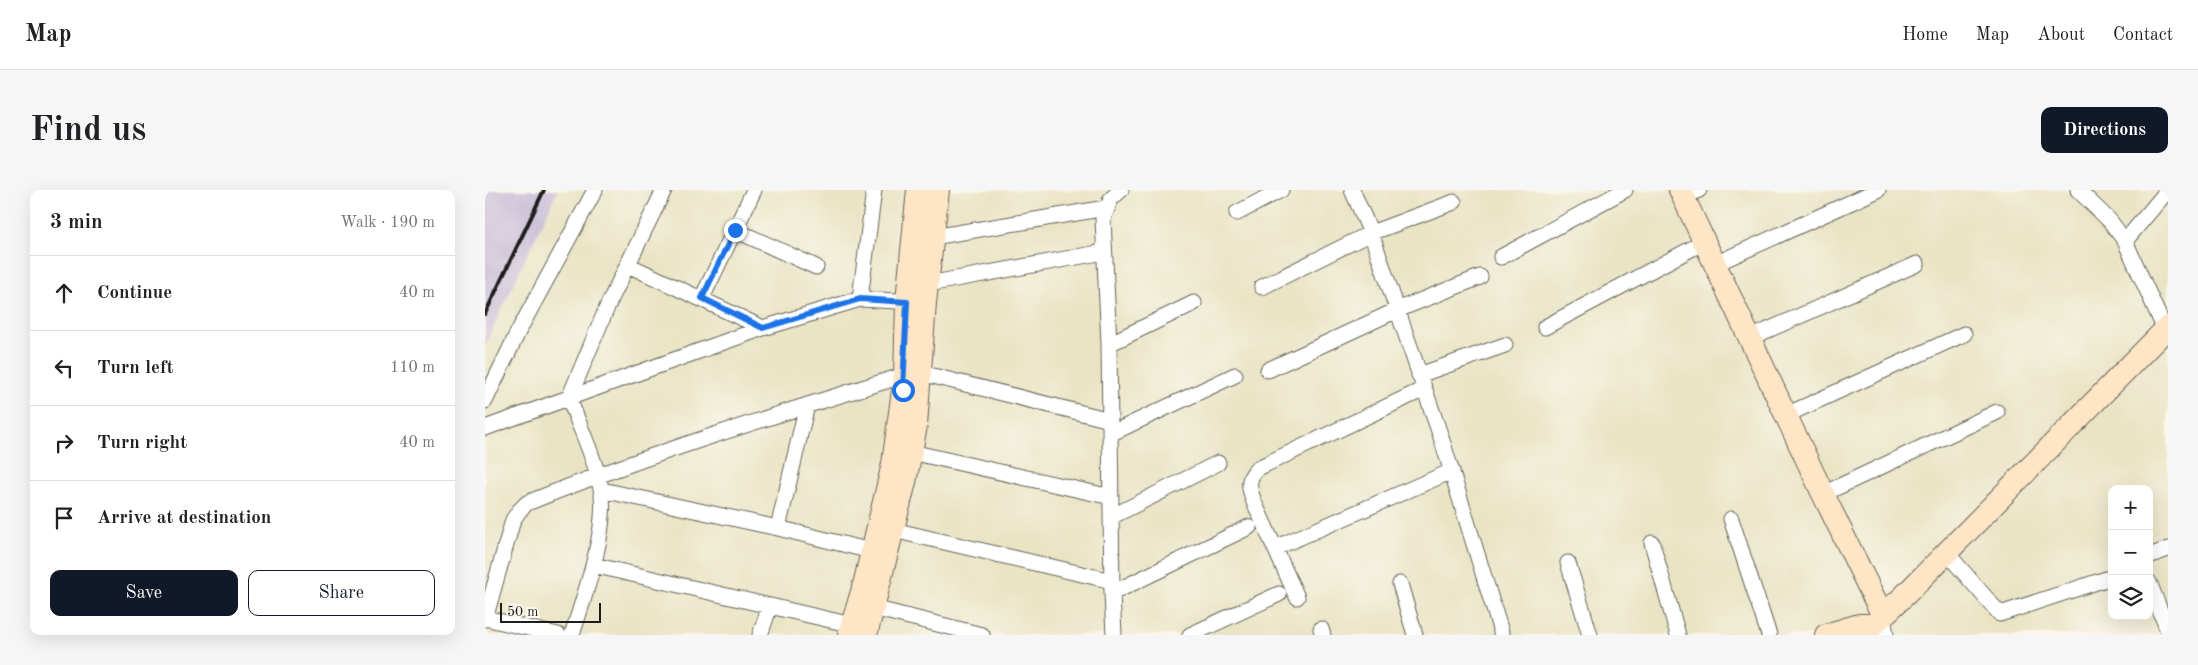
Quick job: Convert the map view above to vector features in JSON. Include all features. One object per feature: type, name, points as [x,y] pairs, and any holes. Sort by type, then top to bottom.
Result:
[{"type":"street","points":[[485,401],[518,332],[595,190]]},
{"type":"street","points":[[572,635],[593,565],[602,507],[601,490],[597,475],[569,398],[608,305],[664,190]]},
{"type":"street","points":[[702,298],[754,190]]},
{"type":"street","points":[[860,299],[874,190]]},
{"type":"street","points":[[856,632],[873,608],[911,452],[913,374],[920,296],[919,190]]},
{"type":"street","points":[[920,296],[933,237],[938,190]]},
{"type":"street","points":[[1114,635],[1109,344],[1103,218],[1111,199],[1120,190]]},
{"type":"street","points":[[1237,213],[1281,190]]},
{"type":"street","points":[[1352,190],[1371,233],[1422,382],[1452,471],[1502,635]]},
{"type":"street","points":[[1501,258],[1625,190]]},
{"type":"street","points":[[1715,264],[1878,190]]},
{"type":"street","points":[[1877,628],[1947,552],[2167,328],[2125,241],[2114,226],[2078,190]]},
{"type":"street","points":[[2125,241],[2168,190]]},
{"type":"street","points":[[1687,192],[1705,242],[1823,494],[1877,628]]},
{"type":"street","points":[[1262,287],[1371,233],[1454,202]]},
{"type":"street","points":[[933,237],[1106,208]]},
{"type":"street","points":[[735,230],[816,267]]},
{"type":"street","points":[[1545,327],[1705,242]]},
{"type":"street","points":[[485,428],[763,328],[860,299],[920,296],[1104,252]]},
{"type":"street","points":[[1750,338],[1917,264]]},
{"type":"street","points":[[629,265],[763,328]]},
{"type":"street","points":[[1268,370],[1397,310],[1480,277]]},
{"type":"street","points":[[1109,344],[1194,303]]},
{"type":"street","points":[[1786,415],[1963,334]]},
{"type":"street","points":[[1297,597],[1250,489],[1249,479],[1251,474],[1258,468],[1422,382],[1505,346]]},
{"type":"street","points":[[856,632],[871,552],[913,374]]},
{"type":"street","points":[[558,635],[485,619],[513,520],[519,510],[527,503],[597,475],[807,406],[913,374],[1110,427],[1235,375]]},
{"type":"street","points":[[778,528],[807,406]]},
{"type":"street","points":[[1823,494],[1997,412]]},
{"type":"street","points":[[911,452],[1111,497]]},
{"type":"street","points":[[1111,516],[1217,463]]},
{"type":"street","points":[[1275,548],[1452,471]]},
{"type":"street","points":[[601,490],[778,528],[871,552]]},
{"type":"street","points":[[1731,519],[1769,635]]},
{"type":"street","points":[[893,530],[1112,587],[1249,527]]},
{"type":"street","points":[[1651,542],[1678,635]]},
{"type":"street","points":[[2153,555],[2168,549]]},
{"type":"street","points":[[1947,552],[2000,614],[2108,578]]},
{"type":"street","points":[[1568,563],[1590,635]]},
{"type":"street","points":[[593,565],[770,606],[856,632]]},
{"type":"street","points":[[1400,584],[1415,635]]},
{"type":"street","points":[[2153,592],[2168,631]]},
{"type":"street","points":[[1190,635],[1279,594]]},
{"type":"street","points":[[760,635],[770,606]]},
{"type":"street","points":[[873,608],[982,635]]},
{"type":"street","points":[[1826,635],[1859,624],[1877,628]]},
{"type":"shaded area","points":[[485,190],[558,190],[485,345]]},
{"type":"railway","points":[[485,314],[544,190]]},
{"type":"route","points":[[735,230],[702,298],[763,328],[860,299],[907,302],[903,390]]}]
